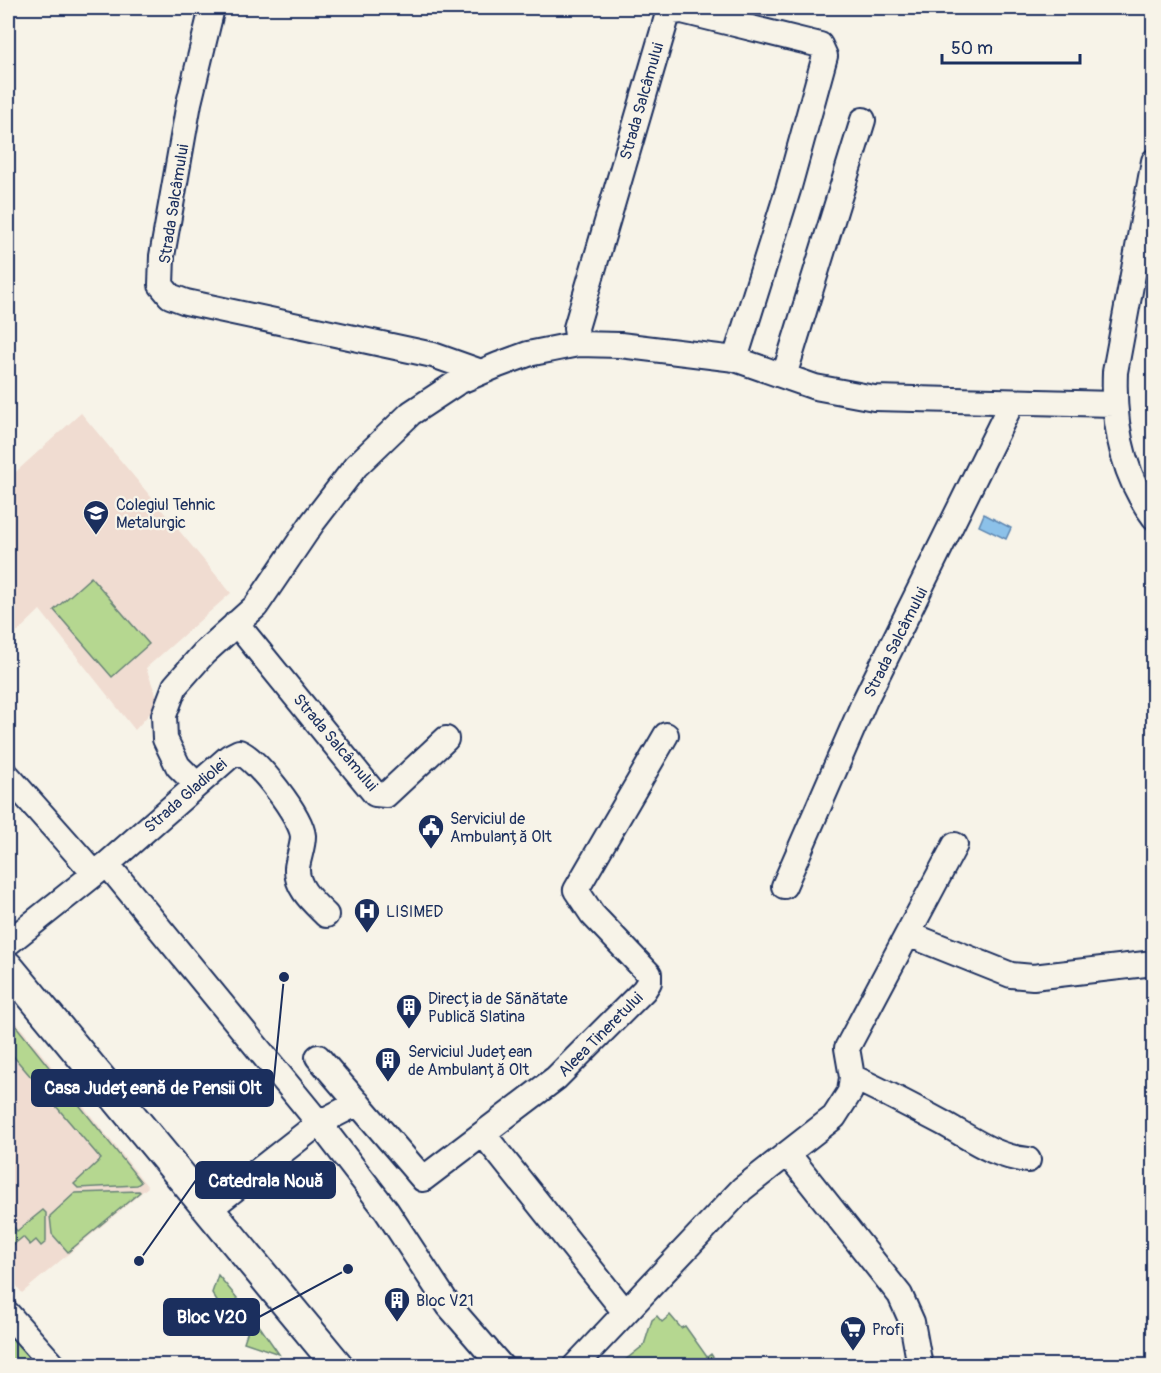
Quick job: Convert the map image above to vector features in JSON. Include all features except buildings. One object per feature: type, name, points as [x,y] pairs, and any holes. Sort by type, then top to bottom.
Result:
[{"type":"main road","points":[[8,967],[338,1365]]},
{"type":"street","name":"Strada Salcâmului","points":[[212,8],[189,103],[162,256],[161,285],[170,296],[186,302],[433,355],[481,372]]},
{"type":"street","name":"Strada Salcâmului","points":[[578,344],[576,328],[650,70],[667,17],[672,12],[682,11],[820,45],[825,56],[788,190],[735,359]]},
{"type":"street","points":[[784,376],[863,120]]},
{"type":"street","points":[[1154,161],[1115,372],[1114,404],[1118,434],[1127,470],[1154,517]]},
{"type":"street","points":[[196,784],[178,766],[165,739],[163,728],[166,707],[175,686],[236,623],[256,606],[313,522],[356,466],[411,413],[458,382],[481,372],[528,354],[578,344],[620,345],[735,359],[815,387],[874,398],[1114,404]]},
{"type":"street","name":"Strada Salcâmului","points":[[784,886],[865,700],[1012,402]]},
{"type":"street","name":"Strada Salcâmului","points":[[236,623],[375,794],[386,795],[446,739]]},
{"type":"street","name":"Aleea Tineretului","points":[[318,1057],[423,1179],[484,1135],[555,1078],[644,990],[649,982],[649,974],[592,914],[576,890],[666,735]]},
{"type":"street","name":"Strada Gladiolei","points":[[8,943],[100,868],[196,784],[229,757],[239,753],[257,763],[298,818],[303,836],[297,869],[300,884],[310,900],[326,915]]},
{"type":"street","points":[[8,776],[100,868],[319,1123],[386,1210],[448,1305],[501,1365]]},
{"type":"street","points":[[575,1365],[742,1189],[834,1117],[850,1092],[852,1077],[847,1048],[955,845]]},
{"type":"street","points":[[908,934],[1011,975],[1033,977],[1154,963]]},
{"type":"street","points":[[852,1077],[898,1098],[985,1149],[1015,1159],[1028,1160]]},
{"type":"street","points":[[208,1210],[319,1123],[358,1103]]},
{"type":"street","points":[[484,1135],[625,1312]]},
{"type":"street","points":[[788,1154],[900,1296],[912,1322],[920,1365]]},
{"type":"street","points":[[8,1314],[54,1365]]},
{"type":"shaded area","name":"Colegiul Tehnic Metalurgic","points":[[81,413],[231,593],[146,668],[159,703],[135,730],[40,610],[8,641],[8,479]]},
{"type":"shaded area","points":[[8,1012],[148,1187],[22,1293],[8,1275]]},
{"type":"green space","points":[[91,577],[149,644],[112,677],[54,610]]},
{"type":"green space","points":[[8,1016],[141,1182],[137,1185],[78,1188],[74,1184],[101,1159],[8,1050]]},
{"type":"green space","points":[[139,1191],[68,1252],[52,1234],[50,1216],[75,1193]]},
{"type":"green space","points":[[43,1210],[46,1213],[46,1242],[41,1246],[36,1240],[30,1245],[23,1237],[8,1249],[8,1220],[17,1231]]},
{"type":"green space","points":[[218,1275],[242,1304],[231,1308],[219,1305],[212,1293]]},
{"type":"green space","points":[[670,1315],[681,1328],[685,1326],[707,1357],[711,1354],[715,1360],[709,1365],[619,1365],[644,1345],[652,1320],[657,1316],[662,1322]]},
{"type":"green space","points":[[258,1324],[279,1354],[244,1342],[249,1327]]},
{"type":"green space","points":[[8,1331],[39,1365],[8,1365]]},
{"type":"water","points":[[984,514],[1011,528],[1006,539],[979,526]]},
{"type":"place","name":"Colegiul Tehnic Metalurgic","points":[[96,536]]},
{"type":"place","name":"Serviciul de Ambulanță Olt","points":[[431,850]]},
{"type":"place","name":"LISIMED","points":[[367,934]]},
{"type":"place","name":"Casa Județeană de Pensii Olt","points":[[284,977]]},
{"type":"place","name":"Direcția de Sănătate Publică Slatina","points":[[409,1030]]},
{"type":"place","name":"Serviciul Județean de Ambulanță Olt","points":[[388,1083]]},
{"type":"place","name":"Catedrala Nouă","points":[[139,1261]]},
{"type":"place","name":"Bloc V20","points":[[348,1269]]},
{"type":"place","name":"Bloc V21","points":[[397,1323]]},
{"type":"place","name":"Profi","points":[[853,1352]]}]
